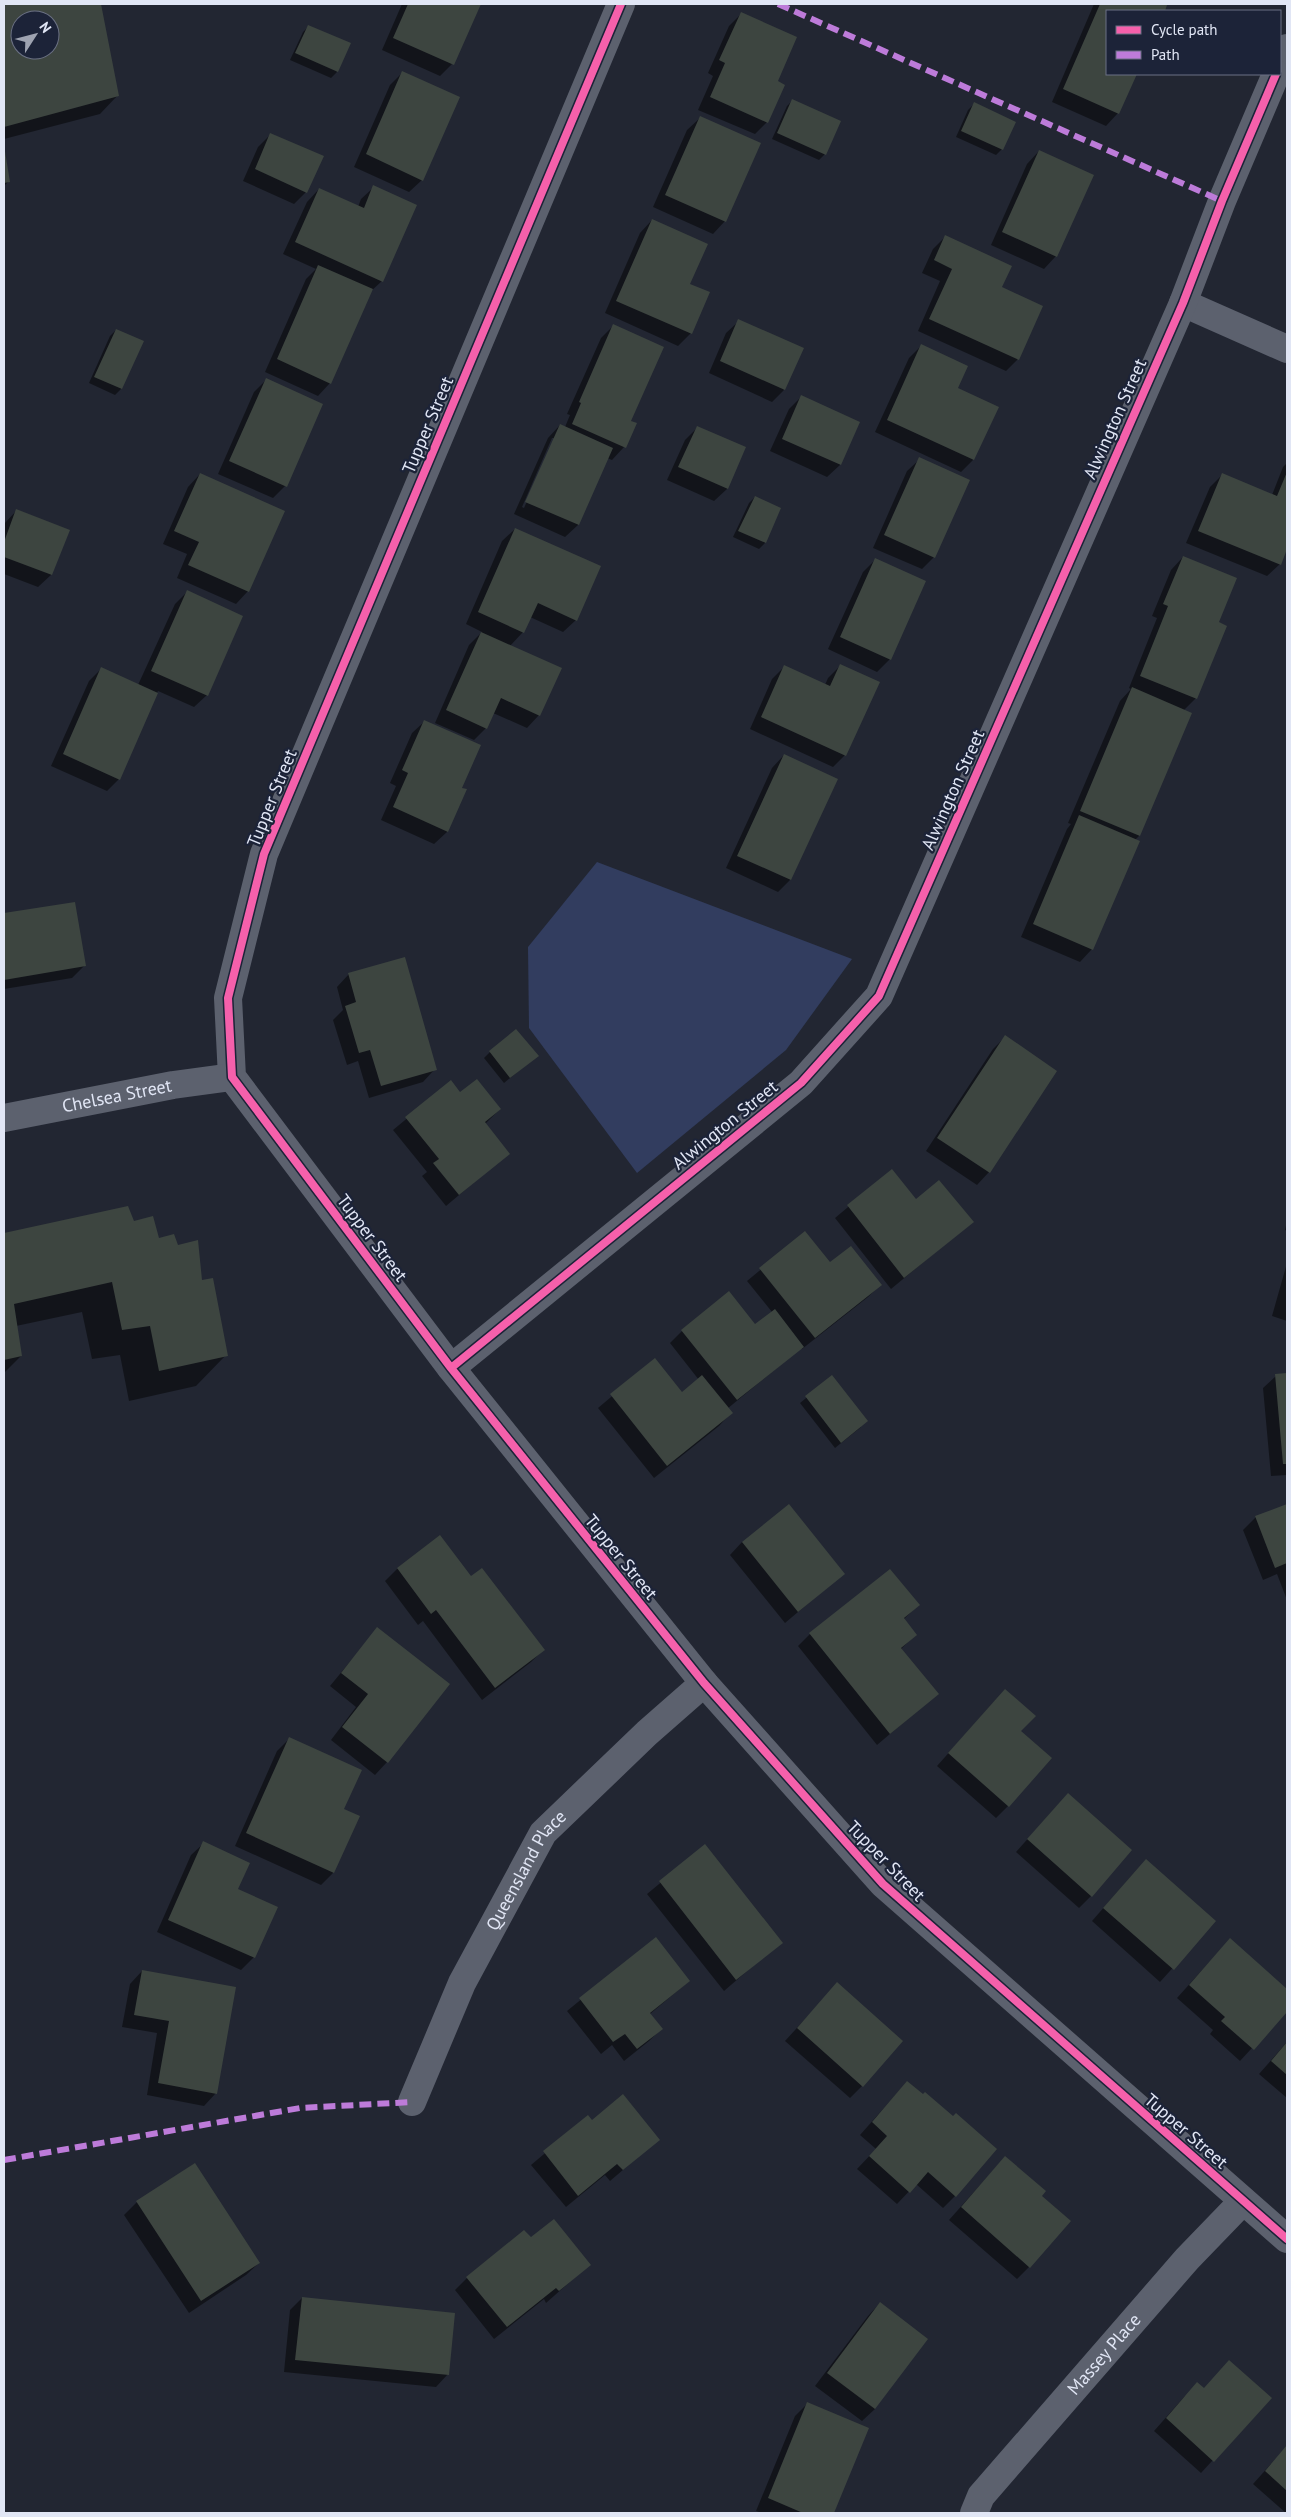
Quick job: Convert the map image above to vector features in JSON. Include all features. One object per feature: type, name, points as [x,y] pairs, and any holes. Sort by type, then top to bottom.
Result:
[{"type":"street","name":"Tupper Street","points":[[621,4],[264,854],[228,998],[232,1077],[451,1368],[704,1683],[883,1884],[1287,2239]]},
{"type":"street","points":[[1281,63],[1287,48]]},
{"type":"street","name":"Alwington Street","points":[[451,1368],[801,1083],[879,996],[1182,303],[1222,201],[1276,75]]},
{"type":"street","points":[[1182,303],[1287,349]]},
{"type":"street","name":"Chelsea Street","points":[[4,1118],[173,1085],[232,1077]]},
{"type":"street","name":"Queensland Place","points":[[412,2102],[462,1984],[543,1833],[647,1733],[704,1683]]},
{"type":"street","name":"Massey Place","points":[[974,2513],[981,2496],[1187,2259],[1243,2201]]},
{"type":"shaded area","points":[[597,862],[852,959],[786,1050],[637,1173],[529,1028],[528,947]]},
{"type":"building","points":[[4,4],[101,4],[119,96],[4,127]]},
{"type":"building","points":[[408,4],[481,4],[454,65],[393,38]]},
{"type":"building","points":[[1100,4],[1167,5],[1165,10],[1106,10],[1106,75],[1137,75],[1119,114],[1063,89]]},
{"type":"building","points":[[741,12],[797,37],[778,81],[785,85],[768,123],[710,97],[725,63],[719,60]]},
{"type":"building","points":[[308,25],[351,43],[338,72],[295,53]]},
{"type":"building","points":[[402,71],[460,97],[423,181],[366,154]]},
{"type":"building","points":[[792,99],[841,121],[826,155],[777,133]]},
{"type":"building","points":[[974,102],[1016,122],[1003,150],[961,131]]},
{"type":"building","points":[[700,116],[761,143],[726,222],[665,195]]},
{"type":"building","points":[[270,133],[324,156],[307,193],[255,169]]},
{"type":"building","points":[[4,145],[10,182],[4,183]]},
{"type":"building","points":[[1039,150],[1094,175],[1057,257],[1002,232]]},
{"type":"building","points":[[373,185],[417,205],[383,282],[295,242],[319,188],[364,208]]},
{"type":"building","points":[[652,219],[708,244],[690,284],[710,292],[692,334],[616,301]]},
{"type":"building","points":[[945,235],[1012,266],[1002,287],[1043,306],[1019,360],[929,319],[952,269],[934,260]]},
{"type":"building","points":[[318,265],[373,289],[331,384],[277,359]]},
{"type":"building","points":[[738,319],[804,348],[785,390],[720,361]]},
{"type":"building","points":[[613,324],[664,347],[631,421],[637,423],[626,448],[572,424],[581,403],[579,402]]},
{"type":"building","points":[[116,329],[144,341],[122,389],[94,377]]},
{"type":"building","points":[[921,344],[968,366],[958,388],[999,407],[974,460],[887,420]]},
{"type":"building","points":[[266,378],[323,404],[287,487],[229,461]]},
{"type":"building","points":[[801,395],[860,422],[841,465],[782,439]]},
{"type":"building","points":[[560,424],[613,448],[579,525],[525,502]]},
{"type":"building","points":[[697,426],[746,447],[728,489],[678,467]]},
{"type":"building","points":[[919,457],[970,480],[935,558],[884,535]]},
{"type":"building","points":[[1287,472],[1287,549],[1281,565],[1198,531],[1222,473],[1277,496]]},
{"type":"building","points":[[200,473],[285,511],[249,592],[188,565],[199,542],[174,531]]},
{"type":"building","points":[[755,496],[781,508],[766,543],[738,531]]},
{"type":"building","points":[[16,509],[70,530],[52,575],[4,557],[4,542]]},
{"type":"building","points":[[515,528],[601,566],[577,621],[538,603],[524,633],[478,612]]},
{"type":"building","points":[[1183,556],[1237,578],[1219,622],[1227,626],[1197,699],[1140,676],[1168,606],[1163,604]]},
{"type":"building","points":[[875,558],[926,581],[891,660],[840,637]]},
{"type":"building","points":[[187,590],[243,616],[208,696],[151,671]]},
{"type":"building","points":[[481,632],[562,668],[540,716],[501,698],[487,729],[446,710]]},
{"type":"building","points":[[840,664],[880,682],[846,756],[761,717],[784,665],[830,686]]},
{"type":"building","points":[[101,667],[158,693],[120,780],[63,754]]},
{"type":"building","points":[[1132,687],[1192,713],[1140,836],[1080,811]]},
{"type":"building","points":[[424,720],[481,745],[462,788],[467,789],[448,832],[393,807],[408,773],[402,770]]},
{"type":"building","points":[[784,754],[838,779],[791,880],[737,856]]},
{"type":"building","points":[[1079,815],[1140,841],[1093,950],[1033,924]]},
{"type":"building","points":[[75,902],[86,966],[4,980],[4,913]]},
{"type":"building","points":[[405,957],[437,1070],[381,1086],[370,1050],[359,1053],[345,1006],[356,1002],[348,973]]},
{"type":"building","points":[[516,1029],[539,1056],[510,1078],[489,1051]]},
{"type":"building","points":[[1005,1035],[1057,1071],[990,1173],[937,1138]]},
{"type":"building","points":[[477,1079],[501,1109],[485,1122],[510,1154],[459,1195],[433,1163],[439,1159],[405,1117],[451,1080],[460,1092]]},
{"type":"building","points":[[892,1169],[916,1199],[939,1180],[974,1222],[904,1278],[847,1205]]},
{"type":"building","points":[[128,1206],[134,1221],[153,1216],[159,1238],[174,1234],[178,1245],[198,1240],[202,1280],[213,1278],[228,1356],[159,1371],[150,1326],[122,1330],[112,1282],[14,1304],[22,1356],[4,1360],[4,1233]]},
{"type":"building","points":[[805,1231],[830,1262],[851,1246],[882,1285],[815,1338],[759,1268]]},
{"type":"building","points":[[729,1291],[755,1324],[775,1309],[804,1347],[737,1400],[681,1330]]},
{"type":"building","points":[[655,1358],[682,1392],[702,1375],[733,1413],[667,1466],[610,1394]]},
{"type":"building","points":[[1287,1373],[1287,1464],[1283,1464],[1275,1374]]},
{"type":"building","points":[[832,1375],[868,1421],[841,1443],[805,1396]]},
{"type":"building","points":[[789,1504],[845,1574],[798,1612],[742,1542]]},
{"type":"building","points":[[1287,1504],[1287,1563],[1275,1568],[1255,1516]]},
{"type":"building","points":[[440,1535],[471,1576],[482,1568],[545,1650],[495,1688],[436,1610],[431,1614],[397,1568]]},
{"type":"building","points":[[890,1569],[920,1605],[904,1618],[917,1635],[901,1648],[939,1694],[890,1734],[809,1633]]},
{"type":"building","points":[[377,1627],[450,1684],[388,1763],[342,1727],[368,1694],[341,1673]]},
{"type":"building","points":[[1005,1689],[1036,1716],[1021,1731],[1052,1758],[1009,1807],[948,1753]]},
{"type":"building","points":[[289,1737],[362,1770],[344,1809],[360,1816],[334,1873],[246,1833]]},
{"type":"building","points":[[1068,1793],[1132,1850],[1092,1897],[1027,1839]]},
{"type":"building","points":[[203,1841],[250,1863],[238,1889],[278,1907],[255,1958],[168,1920]]},
{"type":"building","points":[[705,1844],[783,1943],[736,1980],[659,1881]]},
{"type":"building","points":[[1146,1859],[1216,1921],[1174,1970],[1103,1908]]},
{"type":"building","points":[[656,1937],[690,1981],[650,2013],[663,2029],[637,2049],[625,2034],[613,2042],[579,1998]]},
{"type":"building","points":[[1230,1938],[1287,1989],[1287,2012],[1254,2050],[1221,2021],[1225,2017],[1189,1985]]},
{"type":"building","points":[[142,1970],[236,1987],[217,2094],[158,2083],[169,2021],[134,2015]]},
{"type":"building","points":[[837,1982],[903,2041],[863,2087],[797,2028]]},
{"type":"building","points":[[1287,2042],[1287,2075],[1271,2061]]},
{"type":"building","points":[[907,2081],[923,2094],[925,2092],[953,2116],[956,2113],[997,2149],[956,2197],[928,2172],[910,2193],[869,2156],[887,2136],[872,2122]]},
{"type":"building","points":[[623,2094],[660,2140],[623,2170],[617,2164],[578,2196],[543,2151],[588,2115],[592,2120]]},
{"type":"building","points":[[1005,2156],[1046,2191],[1042,2196],[1071,2221],[1030,2268],[961,2207]]},
{"type":"building","points":[[195,2163],[260,2263],[201,2301],[136,2201]]},
{"type":"building","points":[[554,2219],[591,2265],[559,2291],[556,2288],[507,2327],[466,2277],[524,2230],[531,2237]]},
{"type":"building","points":[[302,2297],[455,2313],[449,2375],[295,2360]]},
{"type":"building","points":[[880,2302],[928,2339],[875,2409],[827,2373]]},
{"type":"building","points":[[1229,2360],[1272,2398],[1214,2462],[1166,2418],[1197,2382],[1204,2388]]},
{"type":"building","points":[[807,2402],[869,2428],[834,2513],[803,2513],[768,2498]]},
{"type":"building","points":[[1287,2445],[1287,2491],[1265,2471]]},
{"type":"marked path","points":[[778,4],[1222,201]]},
{"type":"marked path","points":[[4,2160],[300,2108],[412,2102]]},
{"type":"cycle path","points":[[621,4],[264,854],[228,998],[232,1077],[451,1368],[704,1683],[883,1884],[1287,2239]]},
{"type":"cycle path","points":[[451,1368],[801,1083],[879,996],[1183,303],[1222,201],[1276,75]]}]
